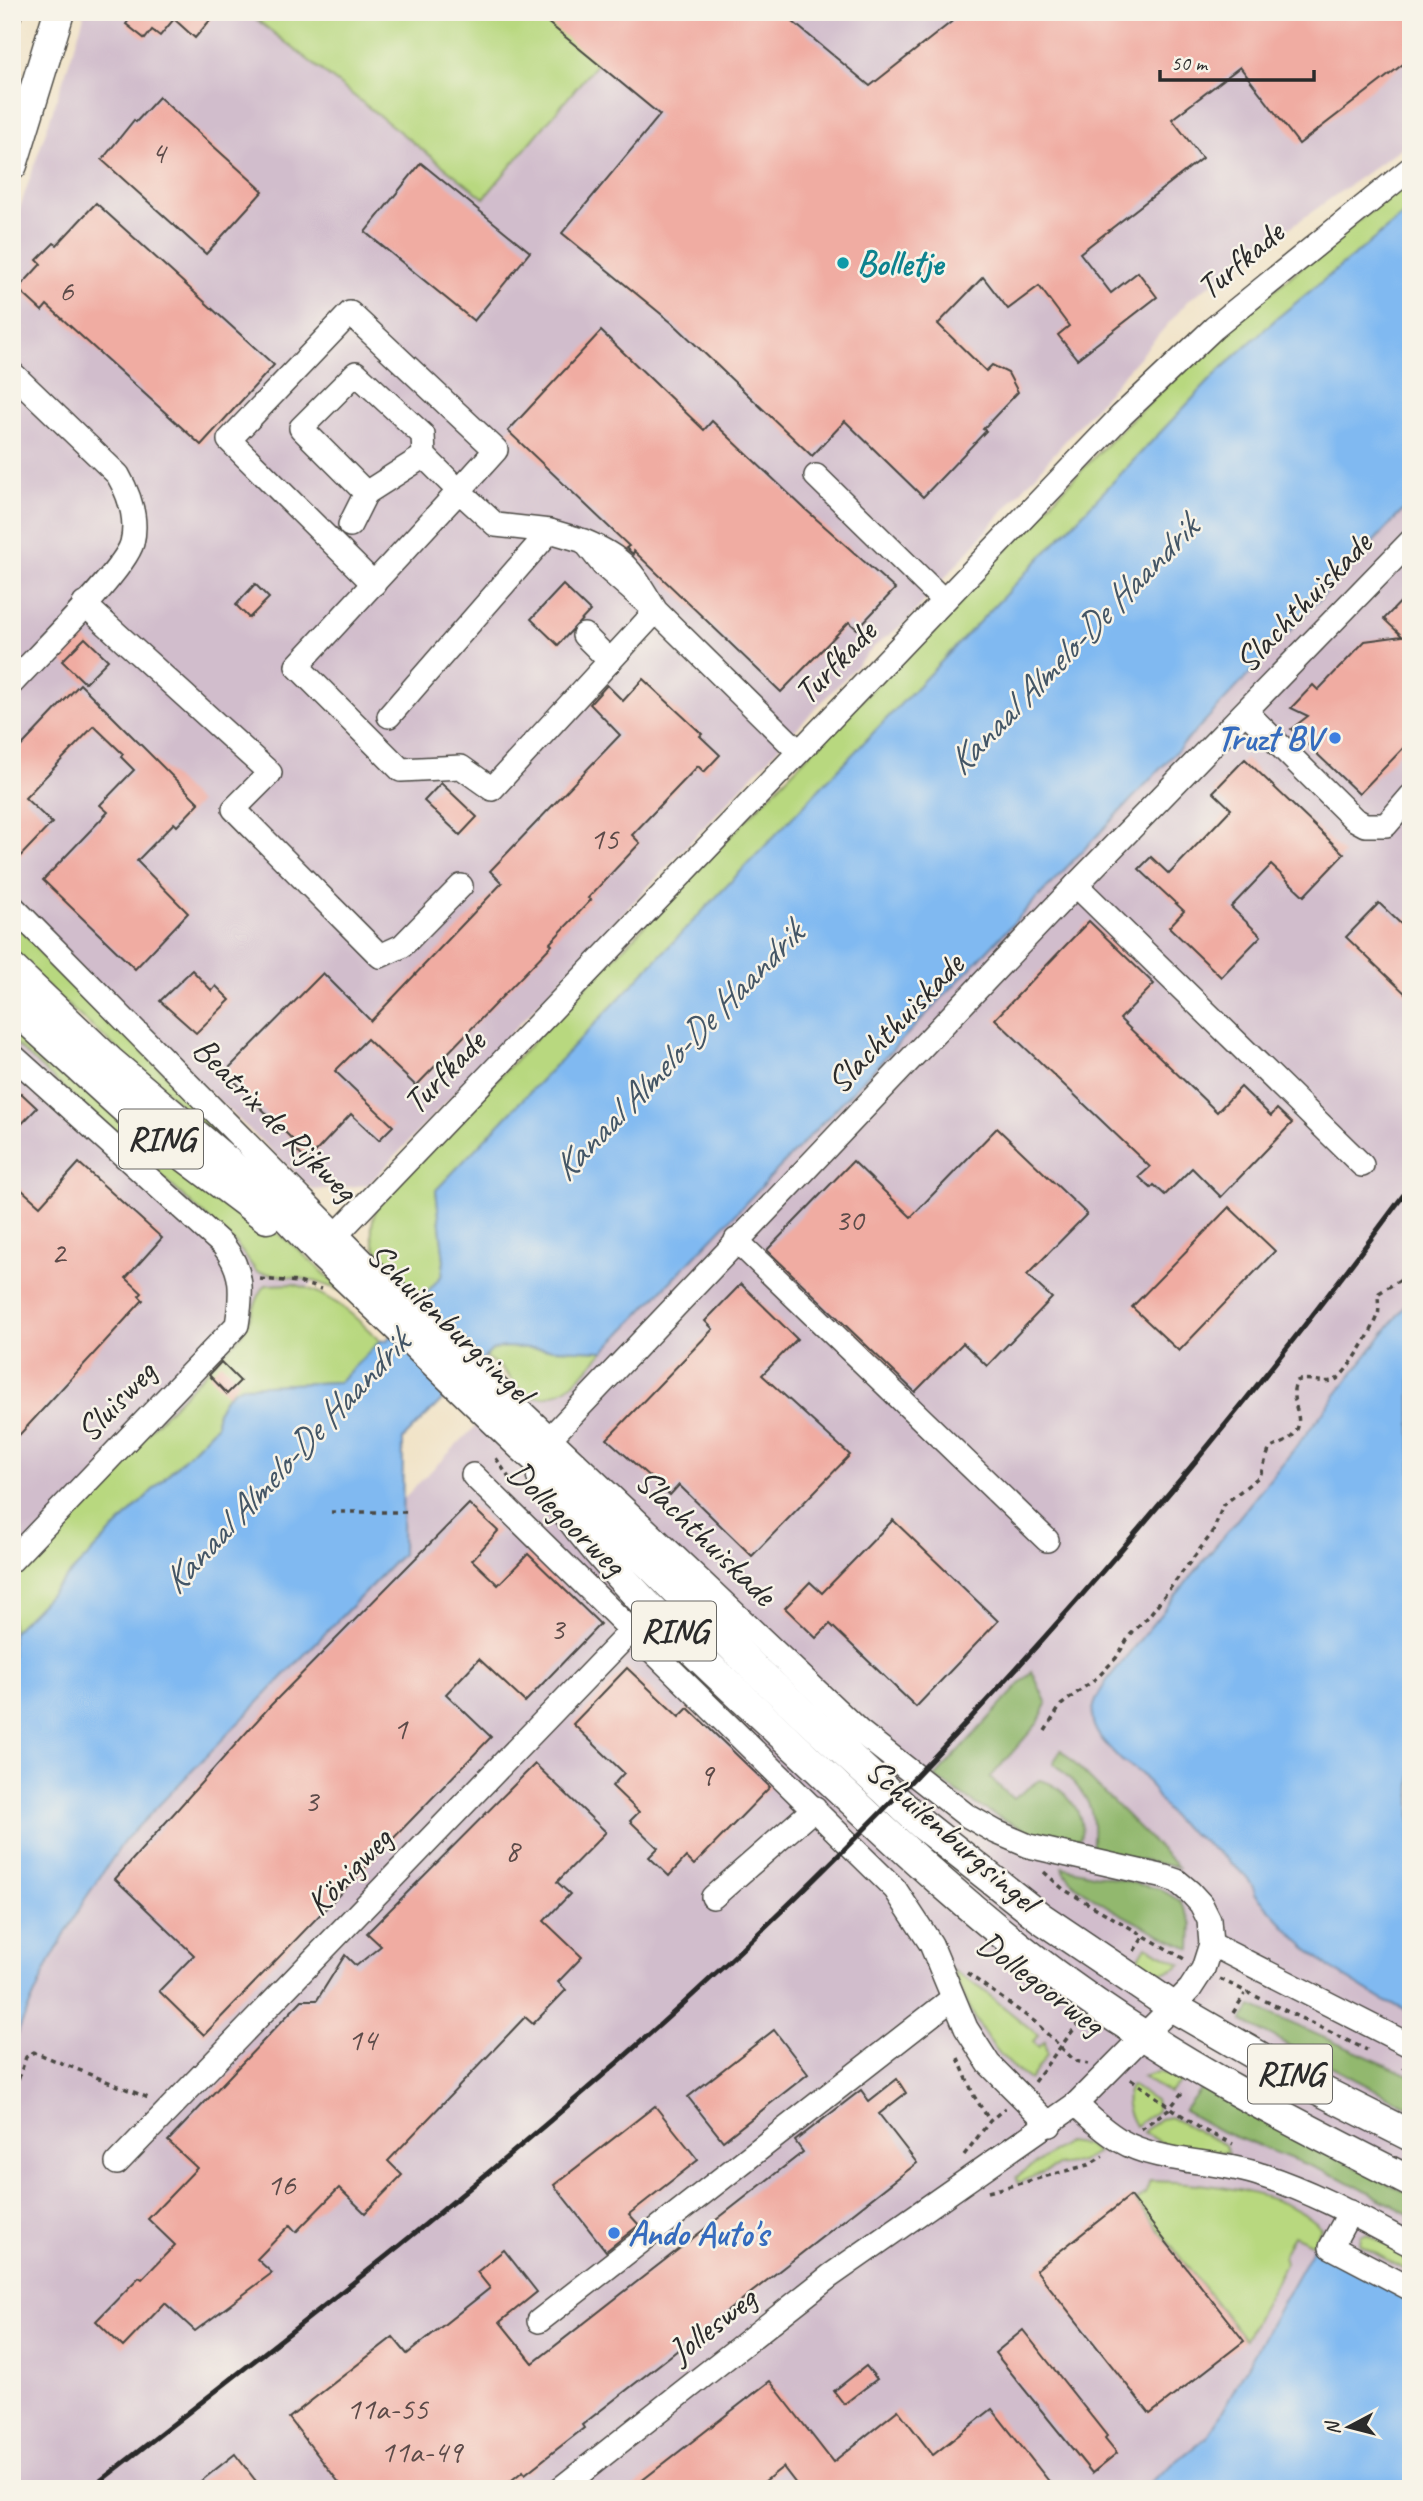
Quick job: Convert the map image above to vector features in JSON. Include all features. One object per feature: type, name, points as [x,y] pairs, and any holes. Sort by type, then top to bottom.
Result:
[{"type":"main road","points":[[12,165],[59,12]]},
{"type":"main road","name":"Schuilenburgsingel","points":[[12,969],[109,1061],[265,1194],[331,1244],[472,1382],[523,1447],[572,1522],[615,1573],[731,1687],[989,1922],[1070,1986],[1144,2037],[1272,2112],[1411,2182]]},
{"type":"main road","name":"Schuilenburgsingel","points":[[12,1006],[142,1124],[253,1209],[331,1244]]},
{"type":"main road","name":"Schuilenburgsingel","points":[[523,1447],[589,1504],[755,1669],[923,1825],[1041,1919],[1173,2007],[1297,2078],[1411,2136]]},
{"type":"street","name":"Turfkade","points":[[331,1244],[798,751],[1122,415],[1214,328],[1411,168]]},
{"type":"street","points":[[374,584],[229,440],[350,313],[496,450],[374,584],[297,666],[401,770],[461,767],[492,789],[656,611]]},
{"type":"street","points":[[12,373],[118,475],[129,494],[134,527],[131,545],[112,574],[12,683]]},
{"type":"street","points":[[366,493],[301,428],[356,373],[423,435],[424,456],[496,526],[551,531],[584,541],[626,576],[656,611],[798,751]]},
{"type":"street","points":[[350,526],[366,493],[424,456]]},
{"type":"street","points":[[816,476],[943,600]]},
{"type":"street","points":[[389,716],[551,531]]},
{"type":"street","name":"Slachthuiskade","points":[[1212,1944],[1209,1920],[1201,1903],[1177,1881],[1029,1846],[966,1815],[859,1731],[551,1437],[1076,885],[1411,541]]},
{"type":"street","points":[[84,604],[271,773],[234,810],[380,956],[402,946],[461,886]]},
{"type":"street","points":[[584,635],[610,661]]},
{"type":"street","name":"Slachthuiskade","points":[[1246,712],[1354,819],[1365,825],[1386,825],[1411,796]]},
{"type":"street","points":[[1076,885],[1362,1165]]},
{"type":"street","name":"Beatrix de Rijkweg","points":[[12,906],[331,1244]]},
{"type":"street","points":[[12,1055],[223,1245],[233,1258],[240,1277]]},
{"type":"street","points":[[736,1240],[1047,1540]]},
{"type":"street","name":"Sluisweg","points":[[12,1560],[237,1325],[242,1297],[240,1277]]},
{"type":"street","points":[[472,1382],[551,1437]]},
{"type":"street","name":"Dollegoorweg","points":[[473,1475],[882,1875],[914,1915],[932,1944],[953,1998],[989,2064],[1050,2125]]},
{"type":"street","name":"Königweg","points":[[117,2163],[632,1630]]},
{"type":"street","points":[[713,1897],[815,1808]]},
{"type":"street","points":[[1173,2007],[1203,1969],[1212,1944],[1403,2055]]},
{"type":"street","name":"Dollegoorweg","points":[[539,2321],[953,1998]]},
{"type":"street","name":"Jollesweg","points":[[560,2489],[830,2276],[1050,2125],[1076,2104],[1173,2007]]},
{"type":"street","points":[[1076,2104],[1101,2128],[1122,2142],[1161,2156],[1220,2163],[1292,2185],[1411,2245]]},
{"type":"street","points":[[1350,2212],[1331,2247],[1411,2289]]},
{"type":"path","points":[[12,49],[22,12]]},
{"type":"path","points":[[1045,1731],[1062,1705],[1108,1667],[1130,1634],[1148,1617],[1213,1532],[1223,1505],[1260,1476],[1269,1450],[1290,1438],[1299,1428],[1301,1420],[1293,1399],[1297,1381],[1307,1378],[1329,1381],[1339,1377],[1357,1355],[1377,1316],[1379,1293],[1411,1273]]},
{"type":"path","name":"Schuilenburgsingel","points":[[240,1277],[298,1282],[331,1293]]},
{"type":"path","name":"Schuilenburgsingel","points":[[490,1449],[510,1481]]},
{"type":"path","points":[[331,1512],[408,1512]]},
{"type":"path","points":[[1029,1846],[1045,1874],[1063,1889],[1144,1936]]},
{"type":"path","name":"Dollegoorweg","points":[[962,1968],[1035,2022],[1075,2061],[1111,2070],[1144,2086],[1201,2129],[1234,2145]]},
{"type":"path","points":[[1245,1994],[1371,2052]]},
{"type":"path","points":[[12,2098],[26,2057],[34,2052],[169,2107]]},
{"type":"path","points":[[1403,2055],[1411,2071]]},
{"type":"path","points":[[986,2193],[999,2192],[1088,2165],[1170,2108]]},
{"type":"shaded area","points":[[80,12],[1411,12],[1411,141],[1190,299],[907,621],[875,646],[368,1185],[313,1190],[12,904],[12,231],[76,42],[84,16]]},
{"type":"shaded area","points":[[1411,490],[1411,2489],[12,2489],[12,2009],[156,1746]]},
{"type":"shaded area","points":[[12,996],[319,1276],[12,1592]]},
{"type":"green space","points":[[247,12],[537,12],[598,62],[484,198]]},
{"type":"green space","points":[[1411,178],[1411,209],[1276,319],[1221,369],[436,1190],[444,1261],[442,1275],[424,1298],[389,1267],[374,1245],[372,1232],[373,1217],[380,1201],[1125,425],[1243,315]]},
{"type":"green space","points":[[12,919],[308,1217],[39,980],[12,950]]},
{"type":"green space","points":[[12,1015],[184,1165],[291,1243],[345,1292],[311,1280],[257,1272],[236,1244],[12,1041]]},
{"type":"green space","points":[[293,1284],[319,1293],[341,1306],[380,1341],[339,1382],[242,1386],[231,1393],[220,1407],[216,1426],[12,1633],[12,1573],[241,1335],[259,1294],[266,1285]]},
{"type":"green space","points":[[503,1347],[604,1351],[571,1385],[561,1391],[540,1397],[527,1397],[500,1367],[485,1357],[492,1350]]},
{"type":"green space","points":[[1032,1671],[1047,1704],[1037,1724],[990,1778],[1013,1799],[1040,1780],[1065,1794],[1077,1810],[1082,1829],[1080,1838],[1067,1844],[1031,1832],[998,1816],[935,1777]]},
{"type":"green space","points":[[1061,1750],[1178,1867],[1092,1852],[1093,1822],[1087,1801],[1074,1783],[1053,1763]]},
{"type":"green space","points":[[1062,1867],[1160,1889],[1180,1901],[1192,1924],[1191,1949],[1099,1901],[1069,1878]]},
{"type":"green space","points":[[1146,1946],[1182,1964],[1158,1972],[1134,1966]]},
{"type":"green space","points":[[952,1970],[982,1989],[1038,2035],[1033,2042],[1039,2047],[1045,2041],[1047,2055],[1030,2080],[992,2045],[966,2002]]},
{"type":"green space","points":[[1252,2006],[1411,2076],[1411,2108],[1242,2021]]},
{"type":"green space","points":[[1158,2072],[1185,2078],[1169,2093],[1142,2077]]},
{"type":"green space","points":[[1131,2085],[1155,2100],[1157,2111],[1135,2126],[1126,2101]]},
{"type":"green space","points":[[1201,2088],[1411,2195],[1411,2215],[1339,2177],[1222,2132],[1184,2111]]},
{"type":"green space","points":[[1170,2117],[1225,2145],[1228,2153],[1166,2145],[1143,2132],[1160,2119]]},
{"type":"green space","points":[[1067,2142],[1087,2145],[1097,2153],[1081,2162],[1058,2166],[1018,2183],[1016,2177]]},
{"type":"green space","points":[[1150,2181],[1216,2186],[1264,2197],[1306,2215],[1321,2228],[1313,2244],[1293,2235],[1283,2255],[1285,2264],[1245,2340],[1136,2201],[1145,2194]]},
{"type":"green space","points":[[1367,2234],[1411,2257],[1411,2273],[1360,2245],[1361,2235]]},
{"type":"water","name":"Kanaal Almelo-De Haandrik","points":[[1411,209],[1411,502],[1113,819],[604,1351],[503,1347],[492,1350],[403,1439],[402,1554],[125,1840],[85,1899],[49,1963],[12,2045],[12,1633],[216,1426],[220,1407],[231,1393],[242,1386],[339,1382],[380,1341],[387,1340],[442,1275],[444,1261],[436,1190],[1221,369],[1276,319]]},
{"type":"water","points":[[1411,1298],[1411,2012],[1386,2002],[1329,1967],[1298,1940],[1255,1894],[1244,1875],[1174,1819],[1143,1776],[1110,1749],[1096,1730],[1092,1713],[1108,1679],[1296,1447]]},
{"type":"water","points":[[1314,2246],[1411,2299],[1411,2481],[1401,2489],[1141,2489],[1208,2436]]},
{"type":"building","points":[[130,12],[217,12],[195,38],[174,19],[160,36],[152,30],[145,39],[126,24],[133,15]]},
{"type":"building","name":"Bolletje","points":[[535,12],[781,12],[870,86],[964,12],[1411,12],[1411,58],[1299,144],[1240,67],[1172,119],[1202,158],[1080,253],[1111,293],[1138,272],[1157,297],[1077,359],[1058,335],[1069,326],[1039,286],[1008,309],[983,277],[938,324],[986,371],[992,365],[1008,373],[1018,392],[983,429],[986,431],[923,497],[845,421],[812,456],[677,327],[562,233],[660,115]]},
{"type":"building","points":[[159,97],[263,191],[206,254],[102,160],[134,120],[136,122]]},
{"type":"building","points":[[421,163],[530,252],[474,321],[365,232]]},
{"type":"building","points":[[96,203],[274,365],[201,445],[47,305],[42,311],[18,289],[41,264],[37,260],[54,243],[57,245]]},
{"type":"building","points":[[601,331],[704,430],[712,421],[895,589],[857,629],[849,622],[781,692],[634,551],[633,554],[626,548],[629,546],[508,431]]},
{"type":"building","points":[[255,584],[269,598],[249,618],[236,605]]},
{"type":"building","points":[[563,585],[590,611],[558,645],[531,619]]},
{"type":"building","points":[[1411,591],[1411,740],[1359,794],[1291,729],[1308,716],[1291,708],[1313,685],[1318,690],[1365,641],[1402,636],[1384,619]]},
{"type":"building","points":[[85,638],[108,660],[85,683],[62,661]]},
{"type":"building","points":[[643,679],[702,734],[700,736],[720,755],[704,772],[698,766],[632,835],[640,843],[588,898],[591,900],[550,943],[552,945],[416,1086],[367,1039],[335,1071],[393,1126],[379,1140],[351,1114],[307,1161],[293,1147],[297,1144],[225,1072],[323,973],[371,1021],[502,883],[490,871],[620,735],[590,704],[607,685],[623,701]]},
{"type":"building","points":[[80,684],[199,803],[177,826],[174,823],[137,861],[188,913],[135,969],[43,880],[108,812],[100,805],[134,770],[121,757],[123,754],[94,726],[25,798],[52,823],[12,865],[12,756]]},
{"type":"building","points":[[1245,759],[1344,854],[1304,896],[1271,865],[1231,907],[1261,936],[1221,977],[1169,927],[1184,911],[1139,869],[1151,857],[1169,874],[1231,809],[1213,792]]},
{"type":"building","points":[[441,783],[477,817],[460,835],[424,801]]},
{"type":"building","points":[[1379,903],[1401,924],[1411,914],[1411,999],[1346,937]]},
{"type":"building","points":[[1089,921],[1154,984],[1120,1019],[1217,1112],[1241,1087],[1271,1116],[1277,1109],[1292,1123],[1221,1197],[1192,1168],[1165,1195],[1154,1185],[1151,1188],[1139,1177],[1150,1167],[995,1019]]},
{"type":"building","points":[[192,970],[212,991],[216,986],[230,1000],[196,1033],[160,1001]]},
{"type":"building","points":[[21,1093],[37,1108],[12,1134],[12,1102]]},
{"type":"building","points":[[997,1128],[1087,1214],[1027,1275],[1052,1298],[987,1366],[963,1343],[915,1392],[767,1250],[853,1161],[911,1217]]},
{"type":"building","points":[[79,1163],[162,1238],[126,1278],[142,1293],[139,1296],[143,1300],[12,1443],[12,1181],[40,1206]]},
{"type":"building","points":[[1229,1207],[1275,1251],[1179,1351],[1132,1307]]},
{"type":"building","points":[[741,1284],[797,1339],[762,1375],[850,1455],[752,1556],[679,1485],[670,1495],[607,1439],[713,1329],[705,1321]]},
{"type":"building","points":[[221,1362],[240,1381],[227,1394],[209,1375]]},
{"type":"building","points":[[469,1504],[498,1531],[472,1560],[498,1585],[528,1554],[600,1624],[525,1702],[479,1659],[446,1694],[491,1737],[204,2035],[159,1991],[194,1955],[115,1879],[271,1705]]},
{"type":"building","points":[[893,1520],[998,1621],[916,1707],[830,1624],[816,1638],[785,1608],[810,1582],[822,1593]]},
{"type":"building","points":[[627,1668],[679,1717],[688,1708],[770,1787],[694,1865],[686,1857],[669,1876],[649,1857],[658,1848],[630,1821],[639,1812],[612,1786],[624,1773],[573,1724]]},
{"type":"building","points":[[535,1764],[606,1832],[557,1882],[570,1894],[544,1921],[582,1957],[558,1982],[566,1990],[533,2024],[525,2017],[388,2161],[402,2175],[365,2213],[339,2188],[296,2232],[290,2225],[257,2259],[272,2273],[195,2331],[165,2303],[123,2347],[96,2321],[175,2245],[148,2219],[197,2168],[168,2141],[302,2000],[317,2000],[345,1955],[356,1966],[381,1946],[367,1933]]},
{"type":"building","points":[[774,2030],[808,2074],[723,2141],[688,2097]]},
{"type":"building","points":[[897,2079],[906,2093],[879,2114],[917,2163],[582,2425],[584,2428],[525,2474],[523,2471],[501,2489],[344,2489],[289,2418],[393,2337],[407,2354],[490,2288],[477,2272],[504,2250],[537,2292],[500,2322],[533,2363],[803,2152],[795,2141],[861,2090],[869,2101]]},
{"type":"building","points":[[655,2106],[698,2160],[629,2214],[639,2225],[606,2251],[554,2185]]},
{"type":"building","points":[[1130,2196],[1244,2341],[1150,2414],[1036,2270]]},
{"type":"building","points":[[1023,2330],[1107,2436],[1105,2438],[1117,2453],[1092,2473],[995,2353]]},
{"type":"building","points":[[866,2366],[877,2379],[844,2404],[834,2391]]},
{"type":"building","points":[[770,2381],[833,2462],[898,2410],[933,2455],[992,2409],[1055,2489],[800,2489],[783,2467],[755,2489],[631,2489]]},
{"type":"building","points":[[235,2454],[262,2489],[191,2489]]},
{"type":"railway","points":[[90,2489],[317,2312],[466,2191],[612,2067],[784,1909],[881,1812],[1067,1612],[1244,1402],[1411,1185]]},
{"type":"place","name":"Bolletje","points":[[843,263]]},
{"type":"place","name":"Truzt BV","points":[[1335,738]]},
{"type":"place","name":"Ando Auto's","points":[[614,2233]]}]
